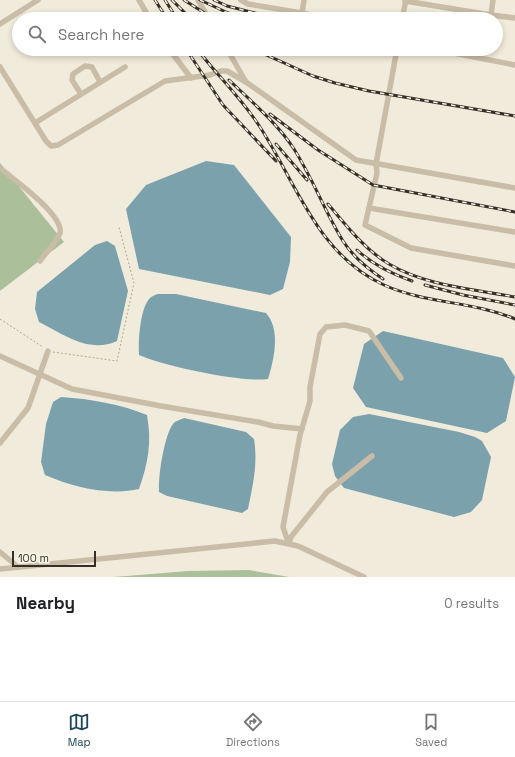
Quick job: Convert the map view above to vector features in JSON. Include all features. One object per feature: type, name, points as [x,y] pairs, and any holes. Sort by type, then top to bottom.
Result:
[{"type":"lane","points":[[19,12],[38,0]]},
{"type":"lane","points":[[138,0],[146,12]]},
{"type":"lane","points":[[198,0],[205,12]]},
{"type":"lane","points":[[241,0],[248,4],[296,12]]},
{"type":"lane","points":[[302,12],[304,0]]},
{"type":"lane","points":[[491,12],[493,0]]},
{"type":"lane","points":[[404,12],[406,1],[473,12]]},
{"type":"lane","points":[[0,24],[12,16]]},
{"type":"lane","points":[[503,16],[515,18]]},
{"type":"lane","points":[[174,56],[191,78]]},
{"type":"lane","points":[[231,56],[246,82]]},
{"type":"lane","points":[[396,56],[376,164],[377,173],[365,225],[411,248],[515,266]]},
{"type":"lane","points":[[469,56],[515,65]]},
{"type":"lane","points":[[80,94],[72,80],[73,74],[85,66],[92,67],[100,82]]},
{"type":"lane","points":[[35,122],[125,66]]},
{"type":"lane","points":[[0,67],[51,146],[58,145],[166,81],[227,71],[246,82],[356,160],[515,188]]},
{"type":"lane","points":[[0,168],[43,204],[59,224],[60,234],[40,262]]},
{"type":"lane","points":[[369,208],[515,232]]},
{"type":"lane","points":[[288,543],[283,527],[302,429],[310,401],[310,387],[320,334],[326,327],[345,325],[369,331],[401,378]]},
{"type":"lane","points":[[0,443],[28,408],[48,351]]},
{"type":"lane","points":[[0,356],[72,389],[258,422],[273,426],[302,429]]},
{"type":"lane","points":[[288,543],[327,492],[372,456]]},
{"type":"lane","points":[[0,569],[275,540],[288,543],[364,577]]},
{"type":"lane","points":[[0,552],[18,567]]},
{"type":"path","points":[[0,319],[48,351],[117,361],[134,283],[119,227]]},
{"type":"green space","points":[[0,163],[64,242],[0,291]]},
{"type":"green space","points":[[249,570],[289,577],[114,577],[188,571]]},
{"type":"water","points":[[206,161],[234,165],[291,237],[290,262],[283,289],[270,295],[139,269],[126,209],[146,185]]},
{"type":"water","points":[[107,241],[115,246],[128,291],[117,341],[107,344],[86,344],[67,337],[39,322],[35,309],[37,292],[95,245]]},
{"type":"water","points":[[158,294],[176,294],[266,313],[271,320],[275,336],[274,354],[268,379],[256,380],[203,373],[166,364],[139,355],[139,333],[144,309],[150,298]]},
{"type":"water","points":[[383,331],[503,358],[515,377],[506,421],[487,433],[366,407],[353,388],[364,344]]},
{"type":"water","points":[[61,397],[105,403],[147,415],[149,444],[145,470],[139,489],[127,491],[103,491],[79,487],[45,475],[41,462],[46,424],[53,402]]},
{"type":"water","points":[[369,414],[459,432],[482,441],[491,457],[482,500],[471,512],[454,517],[344,488],[335,476],[332,464],[340,430],[353,417]]},
{"type":"water","points":[[184,418],[246,432],[254,439],[255,465],[253,483],[248,509],[242,513],[167,496],[159,492],[161,467],[167,438],[174,423]]},
{"type":"railway","points":[[155,0],[163,12]]},
{"type":"railway","points":[[165,0],[173,12]]},
{"type":"railway","points":[[172,0],[184,12]]},
{"type":"railway","points":[[184,0],[203,12]]},
{"type":"railway","points":[[200,0],[226,12]]},
{"type":"railway","points":[[214,0],[227,6],[251,12]]},
{"type":"railway","points":[[191,56],[223,105],[276,161]]},
{"type":"railway","points":[[203,56],[258,124],[310,214],[324,235],[341,255],[361,272],[384,285],[416,296],[483,309],[515,319]]},
{"type":"railway","points":[[269,56],[313,76],[335,83],[369,91],[515,116]]},
{"type":"railway","points":[[229,80],[264,113],[287,139],[301,160],[330,219],[347,247],[361,262],[383,279]]},
{"type":"railway","points":[[270,114],[318,150],[373,185],[515,212]]},
{"type":"railway","points":[[276,144],[307,180]]},
{"type":"railway","points":[[328,204],[356,237],[372,252],[389,264],[403,271],[450,286],[515,297]]},
{"type":"railway","points":[[357,250],[369,260],[383,268],[412,281]]},
{"type":"railway","points":[[425,285],[463,295],[515,305]]}]
